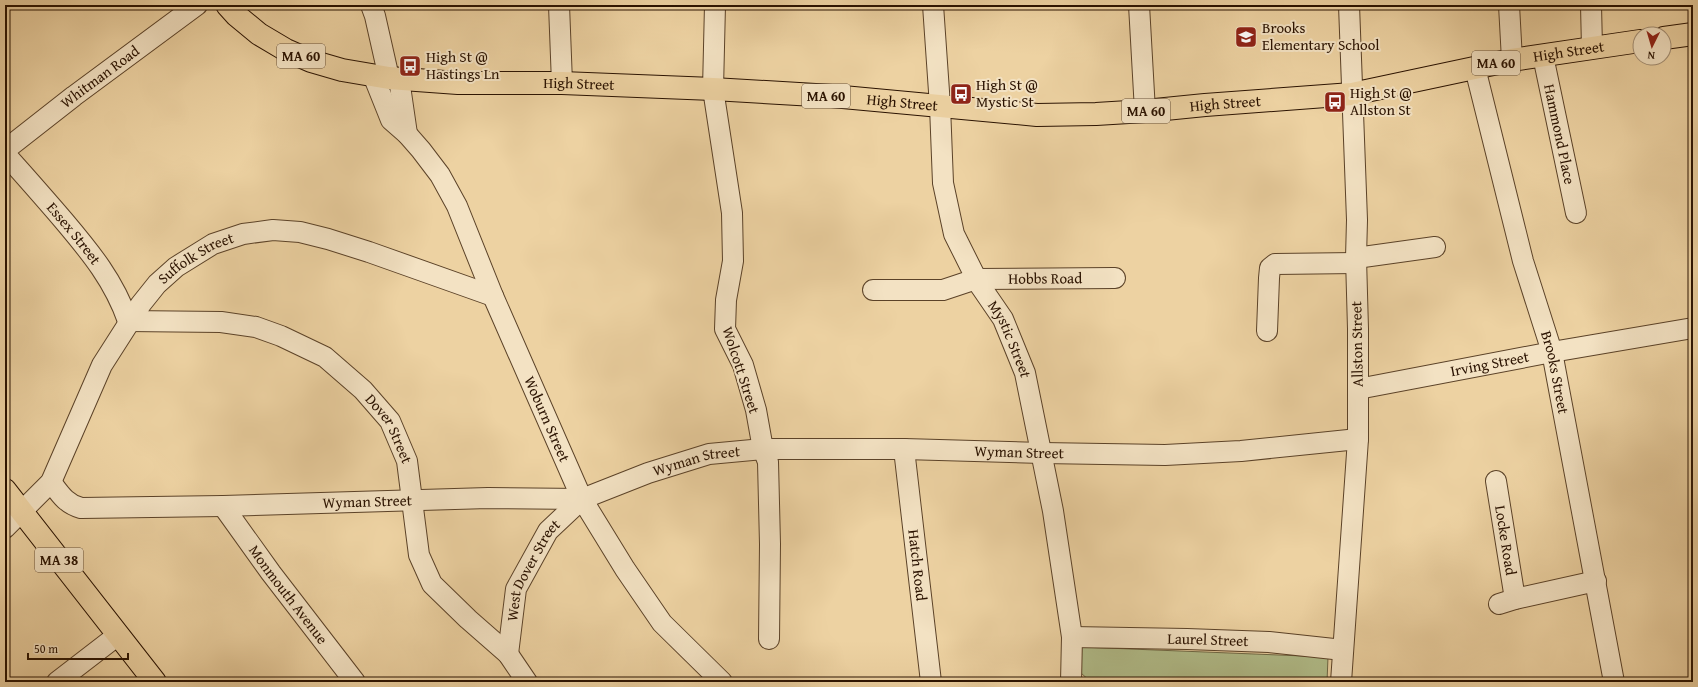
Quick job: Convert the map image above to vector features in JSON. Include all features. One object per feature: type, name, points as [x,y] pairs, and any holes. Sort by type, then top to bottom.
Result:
[{"type":"main road","name":"High Street","points":[[227,5],[236,15],[259,34],[286,50],[342,70],[387,77],[458,84],[562,83],[713,89],[832,96],[1037,115],[1146,111],[1352,94],[1512,60],[1632,42]]},
{"type":"main road","points":[[1672,37],[1693,34]]},
{"type":"main road","name":"MA 38","points":[[5,490],[155,682]]},
{"type":"street","name":"Whitman Road","points":[[5,150],[74,96],[197,5]]},
{"type":"street","points":[[371,5],[375,16],[387,77],[407,134]]},
{"type":"street","points":[[559,5],[562,83]]},
{"type":"street","name":"Wolcott Street","points":[[715,5],[713,89],[732,214],[733,261],[726,300],[725,329],[743,365],[756,410],[763,449],[768,462],[770,544],[769,639]]},
{"type":"street","name":"Mystic Street","points":[[933,5],[940,106],[943,183],[954,234],[976,278],[1003,319],[1025,374],[1053,511],[1072,637],[1071,682]]},
{"type":"street","points":[[1140,5],[1146,111]]},
{"type":"street","name":"Allston Street","points":[[1341,682],[1358,439],[1357,220],[1349,5]]},
{"type":"street","points":[[1509,5],[1512,60]]},
{"type":"street","points":[[1590,5],[1592,48]]},
{"type":"street","name":"Hammond Place","points":[[1543,56],[1576,212]]},
{"type":"street","name":"Brooks Street","points":[[1475,68],[1523,261],[1552,352],[1614,682]]},
{"type":"street","name":"Woburn Street","points":[[387,77],[391,120],[407,134],[440,175],[458,206],[493,296],[582,499],[625,570],[662,623],[718,680]]},
{"type":"street","name":"Essex Street","points":[[5,154],[95,257],[112,284],[123,306],[128,321]]},
{"type":"street","name":"Suffolk Street","points":[[5,528],[23,512],[51,482],[102,365],[128,321],[157,284],[176,267],[213,244],[243,234],[273,230],[300,232],[328,239],[493,296]]},
{"type":"street","points":[[1267,331],[1268,278],[1270,268],[1275,264],[1356,260],[1435,247]]},
{"type":"street","name":"Hobbs Road","points":[[873,290],[943,290],[976,278],[1115,278]]},
{"type":"street","name":"Dover Street","points":[[128,321],[221,322],[256,327],[281,336],[326,357],[363,390],[390,421],[406,461],[413,501],[419,555],[432,584],[468,619],[508,654],[528,682]]},
{"type":"street","name":"Irving Street","points":[[1358,389],[1552,352],[1693,328]]},
{"type":"street","name":"Wyman Street","points":[[51,482],[65,501],[73,506],[81,508],[223,506],[488,498],[582,499],[648,473],[710,454],[763,449],[904,449],[1042,454],[1165,455],[1241,451],[1358,439]]},
{"type":"street","name":"Hatch Road","points":[[904,449],[931,682]]},
{"type":"street","name":"Locke Road","points":[[1496,481],[1507,602],[1596,581]]},
{"type":"street","name":"West Dover Street","points":[[508,654],[516,589],[548,531],[582,499]]},
{"type":"street","name":"Monmouth Avenue","points":[[223,506],[271,573],[355,682]]},
{"type":"street","points":[[57,682],[118,635]]},
{"type":"street","name":"Laurel Street","points":[[1072,637],[1187,638],[1269,642],[1343,650]]},
{"type":"green space","points":[[1081,647],[1328,657],[1327,682],[1091,682],[1081,673]]},
{"type":"place","name":"Brooks Elementary School","points":[[1246,37]]},
{"type":"place","name":"High St @ Hastings Ln","points":[[410,66]]},
{"type":"place","name":"High St @ Mystic St","points":[[961,94]]},
{"type":"place","name":"High St @ Allston St","points":[[1335,102]]}]
